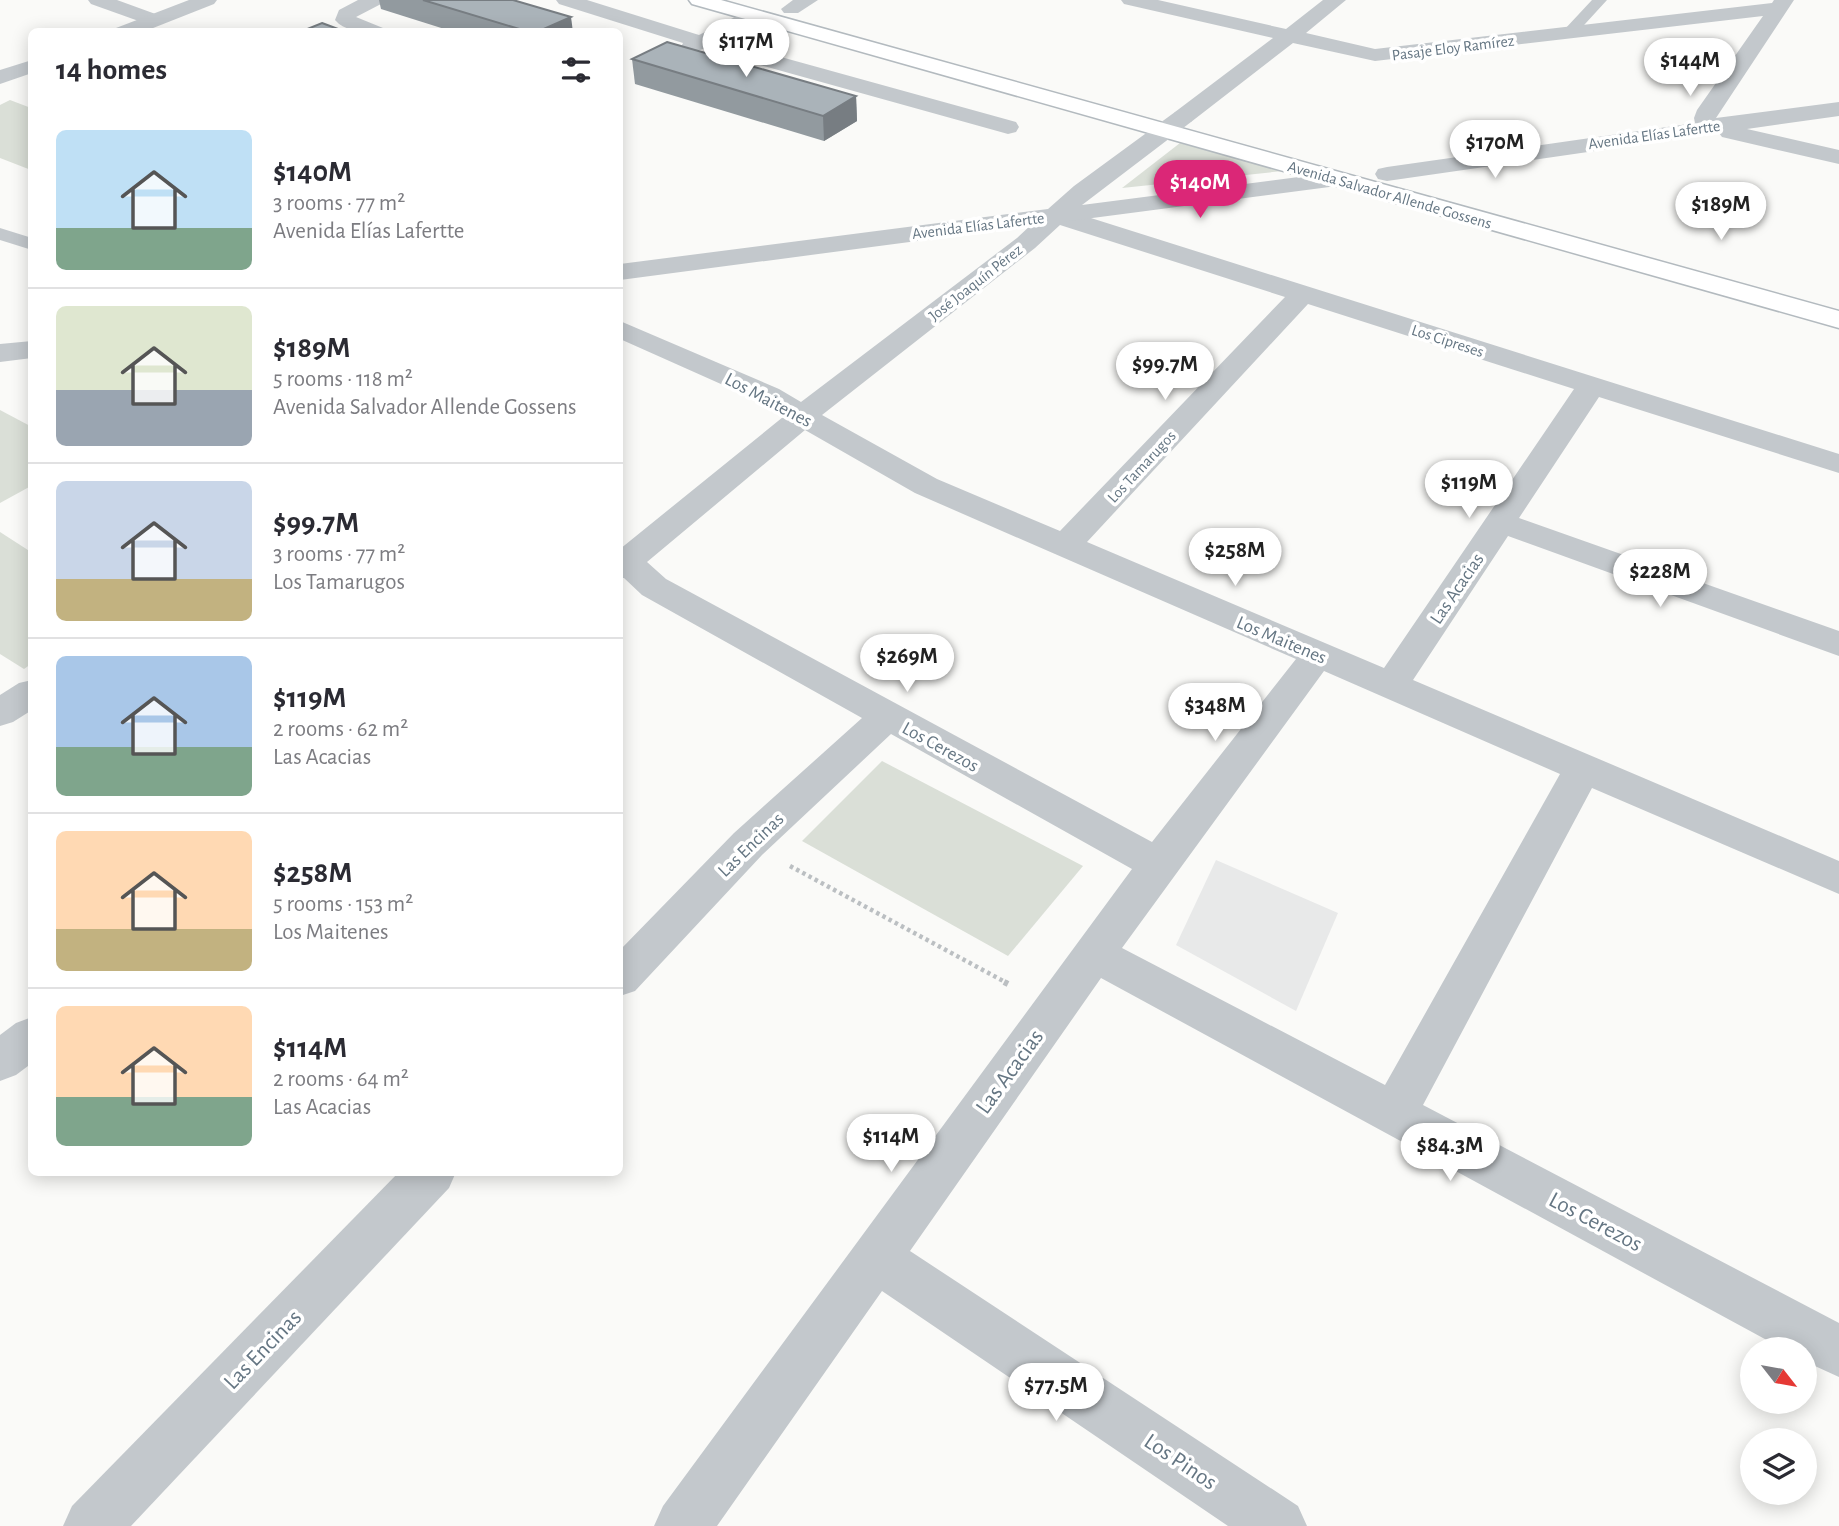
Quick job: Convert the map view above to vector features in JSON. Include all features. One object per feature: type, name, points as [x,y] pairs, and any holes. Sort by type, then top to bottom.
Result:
[{"type":"main road","name":"Avenida Salvador Allende Gossens","points":[[699,0],[756,8],[1174,124],[1387,174],[1839,300]]},
{"type":"main road","name":"Avenida Salvador Allende Gossens","points":[[756,8],[799,4],[1337,179],[1839,320]]},
{"type":"street","points":[[98,0],[155,20]]},
{"type":"street","points":[[134,28],[207,0]]},
{"type":"street","points":[[366,28],[345,20],[346,13],[374,0]]},
{"type":"street","points":[[566,0],[702,42],[1008,127]]},
{"type":"street","name":"Pasaje Eloy Ramírez","points":[[1131,0],[1375,55],[1569,33],[1782,4]]},
{"type":"street","name":"José Joaquín Pérez","points":[[623,562],[804,416],[1026,243],[1083,191],[1336,0]]},
{"type":"street","points":[[1782,4],[1708,110],[1705,118],[1707,126],[1839,157]]},
{"type":"street","points":[[674,56],[756,8]]},
{"type":"street","points":[[0,77],[28,67]]},
{"type":"street","name":"Avenida Elías Lafertte","points":[[1387,174],[1839,109]]},
{"type":"street","name":"Avenida Elías Lafertte","points":[[623,272],[1337,179]]},
{"type":"street","name":"Los Cipreses","points":[[1056,215],[1839,464]]},
{"type":"street","name":"Los Tamarugos","points":[[1065,546],[1303,294]]},
{"type":"street","name":"Los Maitenes","points":[[623,330],[769,396],[926,486],[1839,878]]},
{"type":"street","points":[[0,354],[28,350]]},
{"type":"street","name":"Las Acacias","points":[[1391,685],[1592,386]]},
{"type":"street","points":[[1500,522],[1839,644]]},
{"type":"street","name":"Los Cerezos","points":[[623,564],[654,587],[1158,864]]},
{"type":"street","name":"Las Acacias","points":[[683,1526],[1093,953],[1158,864],[1300,681],[1317,654]]},
{"type":"street","name":"Las Encinas","points":[[623,975],[748,844],[887,716]]},
{"type":"street","points":[[1394,1114],[1583,768]]},
{"type":"street","name":"Los Cerezos","points":[[1093,953],[1839,1351]]},
{"type":"street","points":[[0,1061],[28,1039]]},
{"type":"street","name":"Las Encinas","points":[[92,1526],[428,1176]]},
{"type":"street","name":"Los Pinos","points":[[875,1257],[1278,1526]]},
{"type":"lane","points":[[1569,33],[1600,0]]},
{"type":"lane","points":[[0,234],[28,243]]},
{"type":"path","points":[[748,844],[1054,1009]]},
{"type":"shaded area","points":[[10,100],[28,107],[28,169],[0,158],[0,105]]},
{"type":"shaded area","points":[[1180,143],[1283,171],[1122,188]]},
{"type":"shaded area","points":[[0,410],[28,425],[28,488],[0,503]]},
{"type":"shaded area","points":[[0,532],[28,550],[28,666],[24,669],[0,654]]},
{"type":"shaded area","points":[[882,761],[1083,866],[1008,956],[802,841]]},
{"type":"shaded area","points":[[1216,860],[1338,913],[1296,1011],[1176,945]]},
{"type":"building","points":[[423,0],[513,0],[571,17],[546,28],[516,28]]},
{"type":"building","points":[[322,23],[335,28],[310,28]]},
{"type":"building","points":[[667,42],[856,96],[823,116],[632,59]]}]
